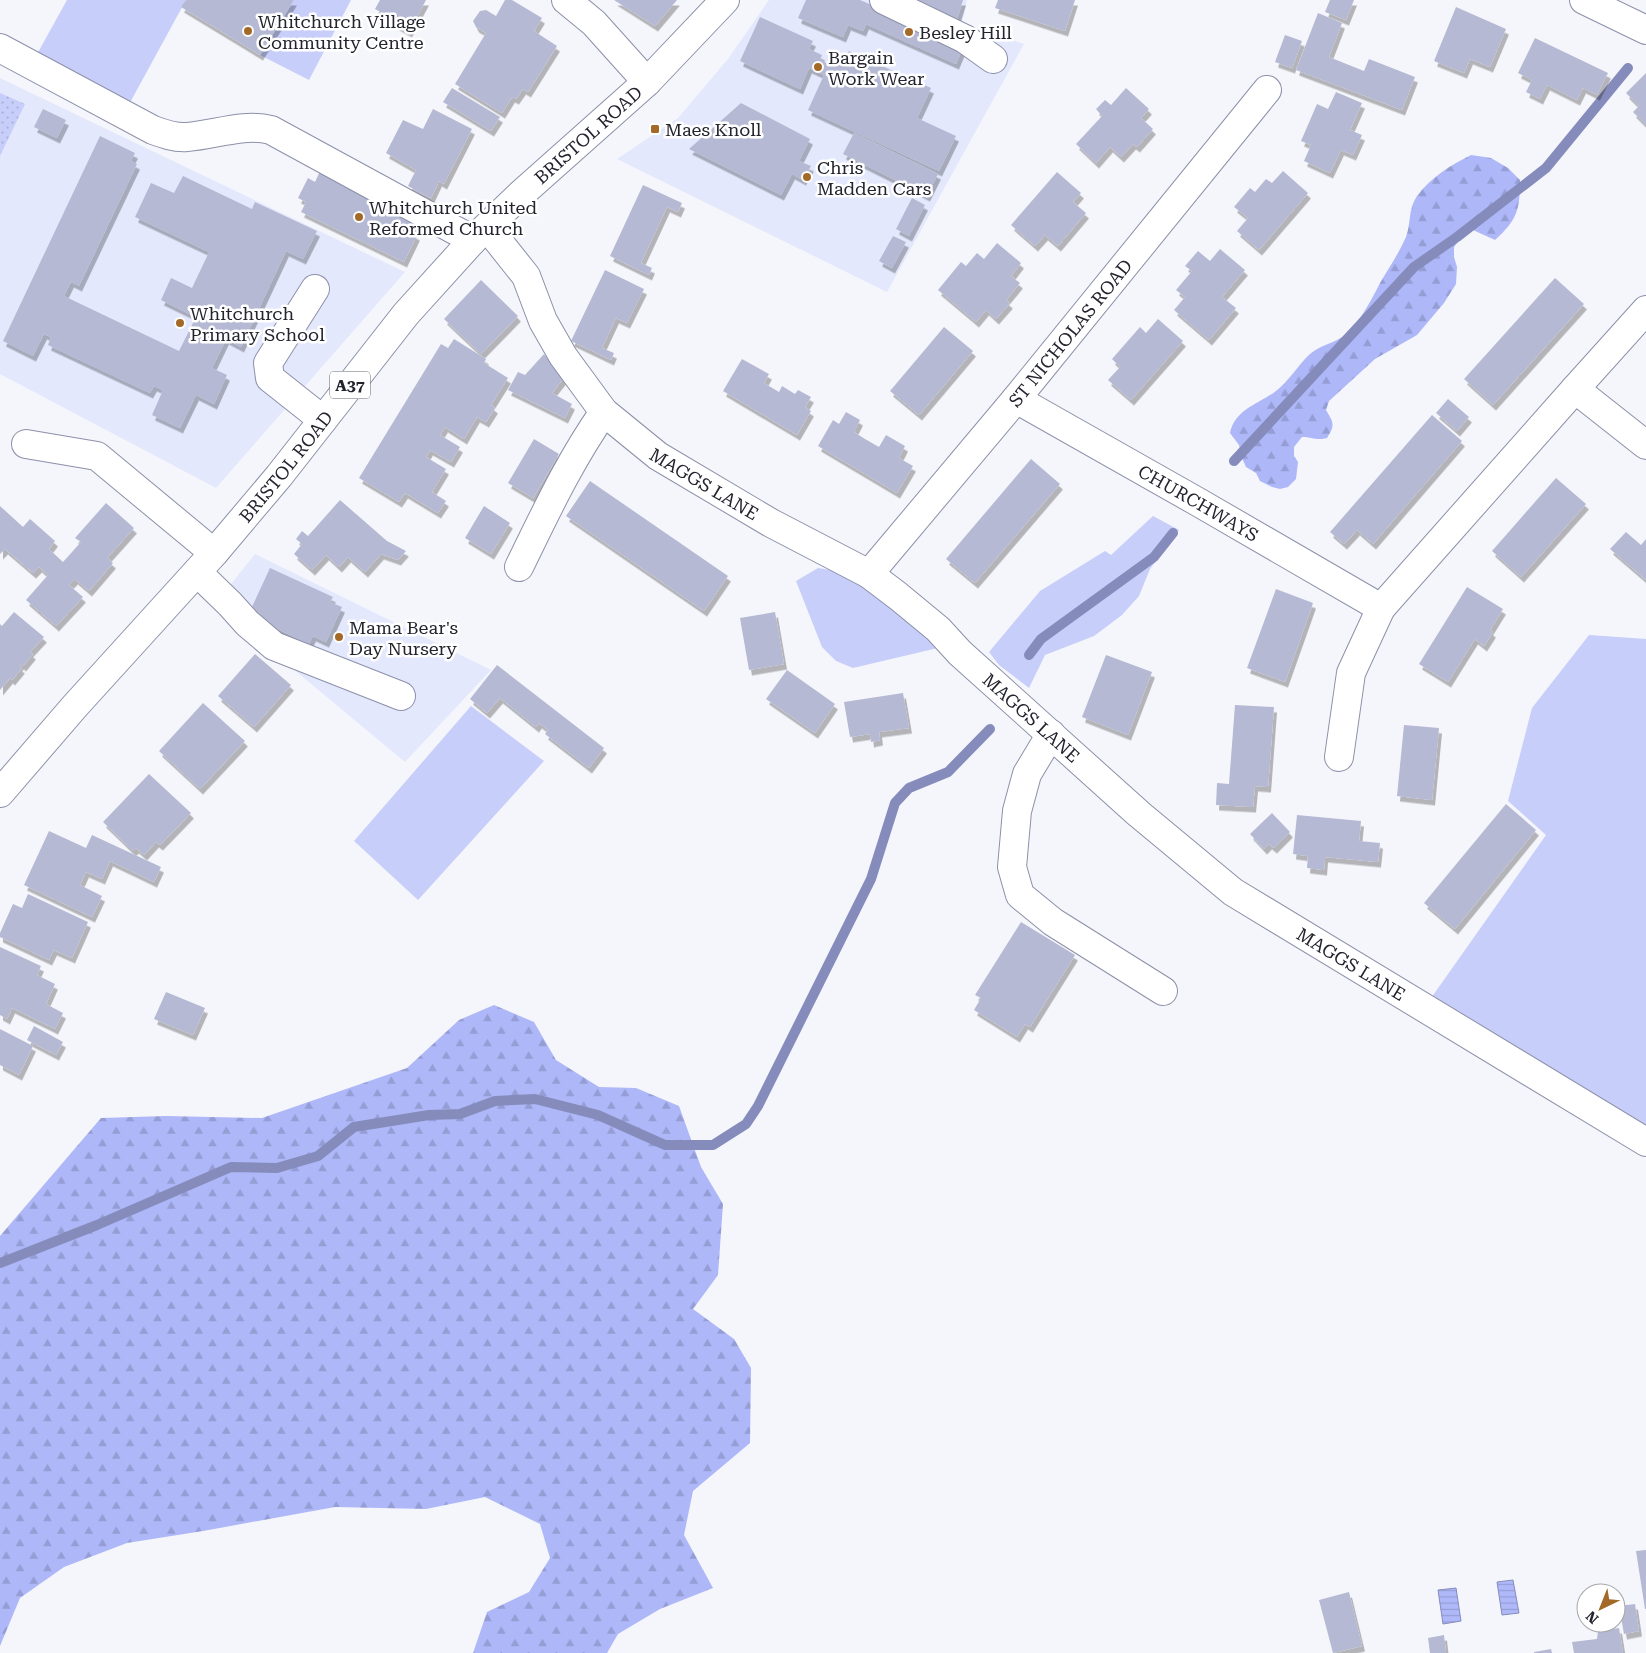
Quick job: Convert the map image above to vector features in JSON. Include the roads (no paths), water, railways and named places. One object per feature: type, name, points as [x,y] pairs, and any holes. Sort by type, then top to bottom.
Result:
[{"type":"main road","points":[[566,0],[594,23],[647,82]]},
{"type":"main road","name":"BRISTOL ROAD","points":[[0,793],[75,706],[206,562],[279,476],[406,314],[480,234],[520,195],[647,82],[726,0]]},
{"type":"main road","points":[[884,0],[965,38],[993,59]]},
{"type":"main road","points":[[1586,1],[1646,30]]},
{"type":"main road","points":[[0,48],[153,130],[171,136],[186,137],[258,127],[271,130],[480,234]]},
{"type":"main road","name":"ST NICHOLAS ROAD","points":[[869,574],[1016,399],[1267,90]]},
{"type":"main road","name":"MAGGS LANE","points":[[480,234],[526,276],[543,321],[563,356],[604,412],[658,456],[772,523],[869,574],[938,629],[960,653],[1139,814],[1233,892],[1646,1142]]},
{"type":"main road","points":[[314,289],[268,363],[270,378],[323,420]]},
{"type":"main road","points":[[1339,757],[1351,673],[1381,608],[1646,310]]},
{"type":"main road","points":[[1575,389],[1646,445]]},
{"type":"main road","name":"CHURCHWAYS","points":[[1016,399],[1381,608]]},
{"type":"main road","points":[[519,567],[555,494],[588,434],[604,412]]},
{"type":"main road","points":[[26,444],[97,456],[206,562],[230,604],[247,623],[274,646],[401,696]]},
{"type":"main road","points":[[1051,734],[1026,774],[1017,811],[1012,867],[1020,895],[1052,922],[1163,991]]},
{"type":"waterway","points":[[1234,461],[1414,267],[1457,237],[1546,168],[1628,68]]},
{"type":"waterway","points":[[1029,655],[1041,639],[1154,557],[1173,533]]},
{"type":"waterway","points":[[0,1263],[97,1225],[231,1167],[277,1168],[318,1156],[354,1127],[429,1115],[460,1114],[495,1101],[535,1099],[598,1115],[665,1145],[713,1145],[746,1124],[758,1106],[871,879],[895,803],[909,788],[948,772],[990,729]]},
{"type":"place","name":"Whitchurch Village Community Centre","points":[[248,31]]},
{"type":"place","name":"Besley Hill","points":[[909,32]]},
{"type":"place","name":"Bargain Work Wear","points":[[818,67]]},
{"type":"place","name":"Maes Knoll","points":[[655,129]]},
{"type":"place","name":"Chris Madden Cars","points":[[807,177]]},
{"type":"place","name":"Whitchurch United Reformed Church","points":[[359,217]]},
{"type":"place","name":"Whitchurch Primary School","points":[[180,323]]},
{"type":"place","name":"Mama Bear's Day Nursery","points":[[339,637]]}]
